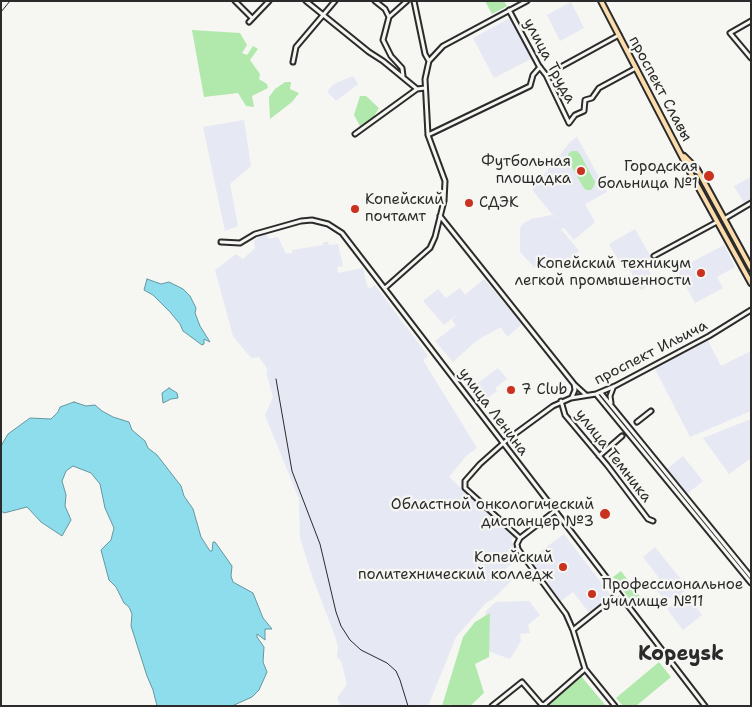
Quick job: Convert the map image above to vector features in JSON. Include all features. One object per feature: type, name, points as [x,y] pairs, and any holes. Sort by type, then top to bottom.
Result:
[{"type":"main road","name":"проспект Славы","points":[[601,1],[751,284]]},
{"type":"main road","name":"проспект Славы","points":[[682,155],[697,170],[751,268]]},
{"type":"main road","points":[[718,222],[724,219]]},
{"type":"main road","points":[[728,242],[735,239]]},
{"type":"street","points":[[235,1],[251,17]]},
{"type":"street","points":[[249,22],[251,17],[269,1]]},
{"type":"street","points":[[306,1],[418,89]]},
{"type":"street","points":[[293,62],[296,47],[335,1]]},
{"type":"street","points":[[375,1],[385,9],[389,17]]},
{"type":"street","points":[[403,76],[402,68],[391,56],[383,40],[389,17],[407,1]]},
{"type":"street","points":[[414,1],[425,54],[429,61]]},
{"type":"street","points":[[385,288],[430,248],[445,194],[445,181],[428,135],[424,88],[425,74],[429,61],[443,46],[526,1]]},
{"type":"street","name":"улица Труда","points":[[509,10],[546,75],[569,122],[575,115],[584,111],[585,100],[592,98],[599,88],[636,68]]},
{"type":"street","points":[[751,21],[730,33],[751,58]]},
{"type":"street","points":[[546,75],[619,35]]},
{"type":"street","points":[[428,135],[530,86],[533,75],[540,67]]},
{"type":"street","points":[[355,134],[418,89],[424,88]]},
{"type":"street","points":[[724,219],[751,203]]},
{"type":"street","name":"улица Темника","points":[[440,216],[574,384],[587,395]]},
{"type":"street","name":"улица Ленина","points":[[221,242],[240,243],[255,234],[296,221],[328,224],[342,233],[705,706]]},
{"type":"street","points":[[654,256],[718,222]]},
{"type":"street","name":"проспект Ильича","points":[[520,538],[467,490],[466,481],[480,464],[552,406],[561,401],[601,393],[614,387],[709,336],[751,310]]},
{"type":"street","points":[[571,398],[575,390],[574,384]]},
{"type":"street","points":[[612,407],[610,396],[614,387]]},
{"type":"street","points":[[601,393],[751,583]]},
{"type":"street","points":[[596,394],[751,576]]},
{"type":"street","name":"улица Темника","points":[[561,401],[565,414],[648,519],[652,521]]},
{"type":"street","points":[[637,422],[651,410]]},
{"type":"street","points":[[599,456],[622,436]]},
{"type":"street","points":[[555,511],[520,538],[517,544],[520,552],[562,608],[573,630],[585,669],[615,706]]},
{"type":"street","points":[[573,630],[618,594]]},
{"type":"street","points":[[492,706],[522,682],[541,704],[546,705],[585,669]]},
{"type":"shaded area","points":[[571,2],[584,28],[560,41],[547,15]]},
{"type":"shaded area","points":[[510,18],[531,59],[494,78],[473,38]]},
{"type":"shaded area","points":[[353,76],[358,84],[336,101],[327,91],[334,84]]},
{"type":"shaded area","points":[[244,120],[251,166],[230,184],[238,226],[225,231],[203,127]]},
{"type":"shaded area","points":[[577,137],[607,192],[585,204],[595,222],[574,240],[564,228],[561,229],[579,251],[560,268],[534,267],[520,252],[520,228],[531,219],[552,215],[558,221],[532,190],[570,142]]},
{"type":"shaded area","points":[[751,177],[751,199],[744,203],[734,186]]},
{"type":"shaded area","points":[[635,229],[651,257],[646,265],[655,282],[641,290],[629,269],[625,271],[609,244]]},
{"type":"shaded area","points":[[267,234],[268,239],[278,237],[286,254],[292,253],[292,250],[323,245],[323,242],[328,242],[329,245],[338,244],[343,266],[337,267],[338,273],[363,268],[367,286],[370,289],[375,285],[428,356],[423,360],[477,448],[466,456],[449,477],[515,537],[511,540],[520,559],[507,567],[505,571],[512,580],[493,599],[486,603],[456,637],[428,706],[341,706],[337,698],[347,684],[341,661],[337,657],[338,647],[335,636],[300,538],[299,499],[265,415],[273,397],[266,372],[268,370],[259,357],[251,358],[233,336],[215,270],[236,254],[243,259],[255,248],[254,241]]},
{"type":"shaded area","name":"Копейский техникум легкой промышенности","points":[[724,245],[735,267],[717,277],[723,288],[695,303],[677,270]]},
{"type":"shaded area","points":[[484,279],[522,324],[507,337],[501,327],[476,341],[453,362],[435,341],[456,325],[452,320],[459,313],[444,325],[423,301],[438,289],[446,298],[460,288],[465,295]]},
{"type":"shaded area","points":[[707,339],[721,366],[751,351],[751,411],[690,437],[654,367]]},
{"type":"shaded area","points":[[498,368],[507,379],[495,388],[497,391],[481,403],[470,389]]},
{"type":"shaded area","points":[[751,419],[751,458],[729,474],[703,438]]},
{"type":"shaded area","points":[[683,456],[703,481],[687,494],[667,469]]},
{"type":"shaded area","name":"Копейский политехнический колледж","points":[[564,534],[612,597],[590,614],[573,592],[561,601],[530,559]]},
{"type":"shaded area","points":[[655,547],[688,588],[680,596],[664,599],[654,587],[660,579],[643,557]]},
{"type":"shaded area","points":[[686,594],[702,615],[683,630],[667,609]]},
{"type":"shaded area","points":[[529,601],[540,615],[528,625],[530,633],[520,634],[521,641],[510,659],[488,651],[482,629],[486,611],[496,602]]},
{"type":"green space","points":[[485,1],[504,1],[507,6],[492,14]]},
{"type":"green space","points":[[192,30],[240,33],[247,45],[242,53],[247,55],[253,46],[258,49],[250,60],[260,74],[259,79],[267,84],[268,88],[252,96],[254,107],[246,106],[238,93],[204,97]]},
{"type":"green space","points":[[285,82],[291,82],[290,89],[299,93],[292,102],[270,119],[269,97],[275,89]]},
{"type":"green space","points":[[360,96],[366,96],[379,108],[373,118],[360,126],[354,115]]},
{"type":"green space","points":[[572,151],[577,151],[580,154],[595,182],[591,190],[586,190],[583,187],[568,160],[568,154]]},
{"type":"green space","points":[[733,241],[751,273],[751,279],[730,243]]},
{"type":"green space","points":[[621,571],[642,599],[634,605],[613,577]]},
{"type":"green space","points":[[490,613],[489,657],[475,664],[484,693],[470,706],[452,706],[450,704],[449,706],[442,706],[463,637],[475,622]]},
{"type":"green space","points":[[659,662],[671,677],[636,706],[623,706],[616,698]]},
{"type":"green space","points":[[581,676],[606,706],[547,705]]},
{"type":"water","points":[[147,279],[161,284],[169,282],[183,289],[190,296],[196,308],[195,313],[200,326],[210,342],[204,339],[204,344],[202,345],[183,331],[170,312],[153,295],[144,290]]},
{"type":"water","points":[[169,388],[177,393],[178,398],[163,403],[162,393]]},
{"type":"water","points":[[74,402],[86,406],[95,405],[113,417],[129,422],[132,430],[145,441],[148,448],[157,455],[181,486],[184,496],[193,509],[201,537],[210,551],[212,551],[213,542],[215,542],[232,566],[231,576],[233,582],[253,593],[263,618],[272,629],[265,629],[265,640],[257,634],[264,647],[263,662],[267,672],[259,690],[252,697],[232,706],[157,706],[131,626],[132,614],[116,587],[109,580],[101,550],[111,540],[114,528],[105,508],[100,484],[91,473],[73,466],[66,471],[62,481],[66,495],[65,506],[71,520],[62,536],[41,522],[27,507],[4,513],[1,511],[1,446],[8,434],[30,418],[51,419],[60,407]]},
{"type":"railway","points":[[1,12],[10,1]]},
{"type":"railway","points":[[276,379],[292,471],[320,544],[341,626],[350,640],[361,650],[387,663],[396,671],[408,706]]},
{"type":"place","name":"Футбольная площадка","points":[[581,171]]},
{"type":"place","name":"Городская больница №1","points":[[709,176]]},
{"type":"place","name":"СДЭК","points":[[469,203]]},
{"type":"place","name":"Копейский почтамт","points":[[355,209]]},
{"type":"place","name":"Копейский техникум легкой промышенности","points":[[701,273]]},
{"type":"place","name":"7 Club","points":[[511,390]]},
{"type":"place","name":"Областной онкологический диспанцер №3","points":[[605,514]]},
{"type":"place","name":"Копейский политехнический колледж","points":[[563,567]]},
{"type":"place","name":"Профессиональное училище №11","points":[[592,594]]},
{"type":"district","name":"Kopeysk","points":[[681,655]]}]
